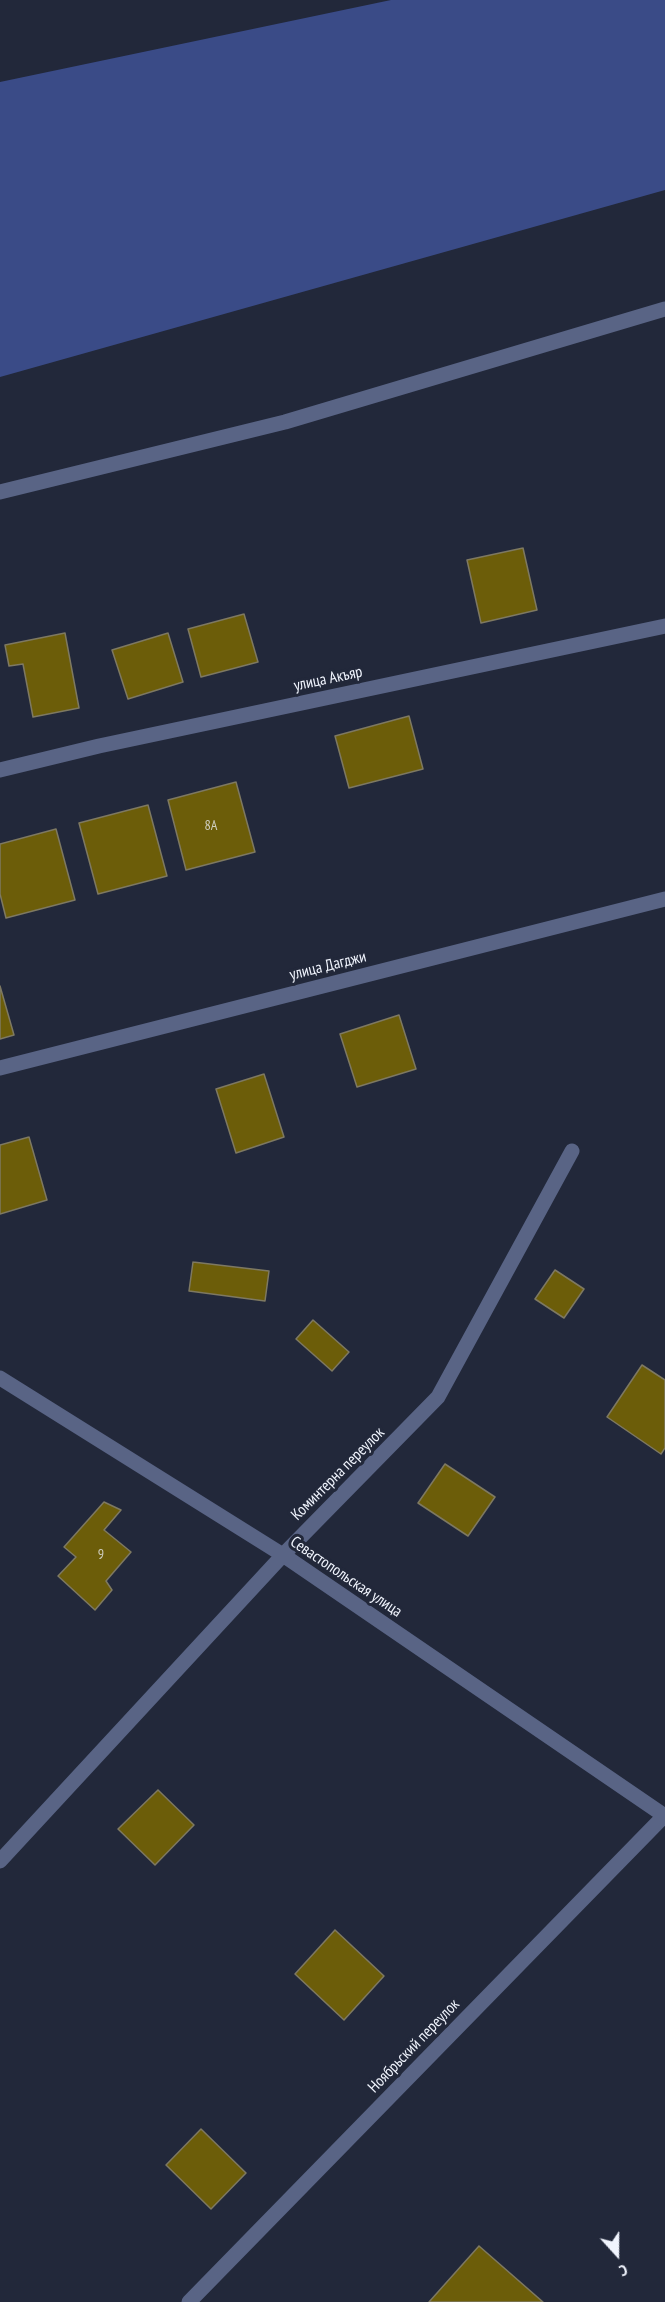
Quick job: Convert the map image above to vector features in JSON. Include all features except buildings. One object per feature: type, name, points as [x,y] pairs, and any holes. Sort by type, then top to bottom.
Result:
[{"type":"street","points":[[0,492],[285,422],[665,309]]},
{"type":"street","name":"улица Акъяр","points":[[0,770],[99,746],[665,626]]},
{"type":"street","name":"улица Дагджи","points":[[0,1068],[665,899]]},
{"type":"street","name":"Коминтерна переулок","points":[[0,1861],[283,1555],[438,1397],[572,1151]]},
{"type":"street","name":"Севастопольская улица","points":[[0,1378],[283,1555],[665,1816]]},
{"type":"street","name":"Ноябрьский переулок","points":[[189,2302],[665,1816]]},
{"type":"shaded area","points":[[391,0],[665,0],[665,190],[0,377],[0,82]]}]
